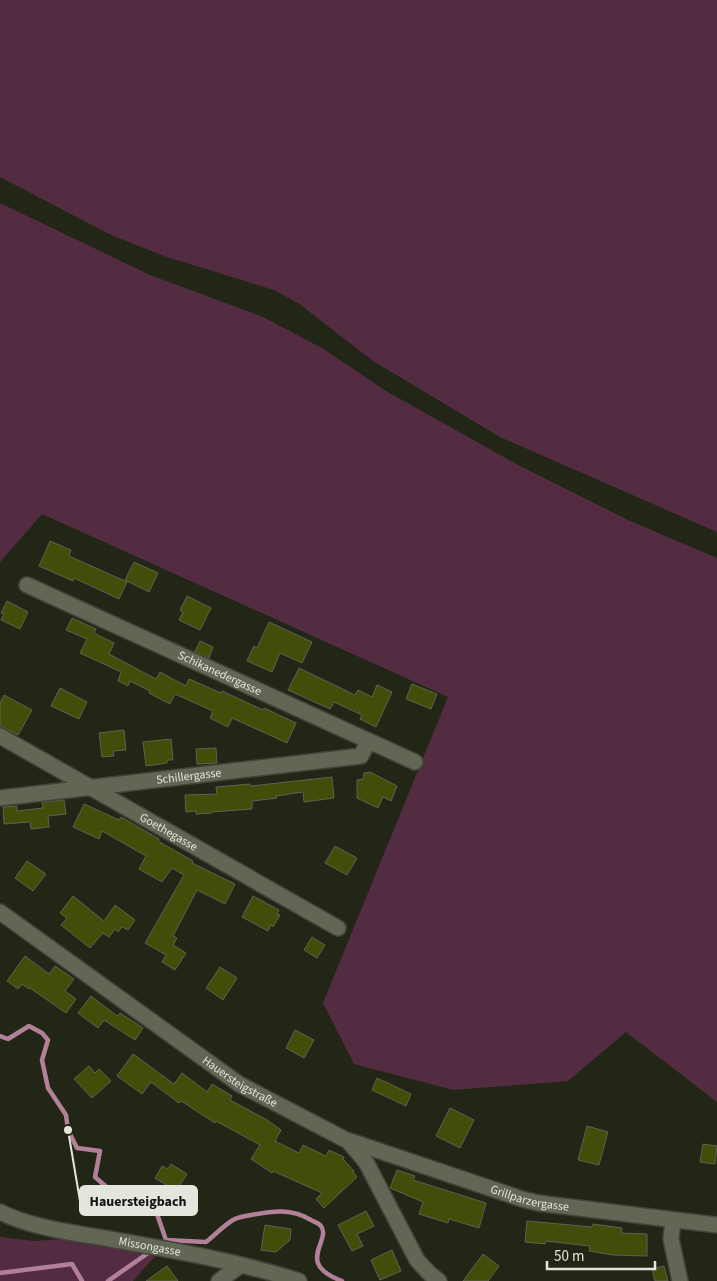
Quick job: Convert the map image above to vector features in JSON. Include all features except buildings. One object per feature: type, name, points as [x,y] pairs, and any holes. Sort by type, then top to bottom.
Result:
[{"type":"street","name":"Schikanedergasse","points":[[27,585],[415,762]]},
{"type":"street","name":"Goethegasse","points":[[0,736],[338,928]]},
{"type":"street","name":"Schillergasse","points":[[0,798],[361,756],[368,742]]},
{"type":"street","name":"Hauersteigstraße","points":[[0,912],[239,1084],[348,1141],[366,1162],[417,1260],[439,1281]]},
{"type":"street","name":"Grillparzergasse","points":[[348,1141],[538,1203],[717,1225]]},
{"type":"street","name":"Missongasse","points":[[0,1212],[13,1218],[49,1228],[241,1265],[299,1281]]},
{"type":"street","points":[[673,1220],[671,1239],[680,1281]]},
{"type":"street","points":[[219,1281],[241,1265]]},
{"type":"shaded area","points":[[0,0],[717,0],[717,532],[500,437],[373,361],[298,303],[274,290],[164,256],[111,235],[0,177]]},
{"type":"shaded area","points":[[0,203],[150,275],[261,316],[322,348],[386,391],[520,466],[628,520],[717,558],[717,1102],[626,1032],[568,1081],[453,1090],[354,1064],[323,1003],[448,697],[42,514],[0,562]]},
{"type":"shaded area","points":[[0,1237],[34,1241],[87,1237],[157,1254],[133,1281],[0,1281]]},
{"type":"waterway","points":[[0,1036],[8,1039],[29,1026],[42,1033],[48,1040],[42,1060],[48,1088],[66,1115],[68,1130],[77,1148],[100,1151],[95,1177],[110,1190],[145,1200],[157,1214],[166,1240],[206,1242],[237,1218],[274,1212],[289,1212],[304,1216],[321,1226],[323,1232],[317,1260],[320,1267],[328,1274],[342,1281]]},
{"type":"waterway","points":[[108,1281],[151,1251]]},
{"type":"waterway","points":[[0,1273],[72,1264],[82,1281]]},
{"type":"place","name":"Hauersteigbach","points":[[68,1130]]}]
